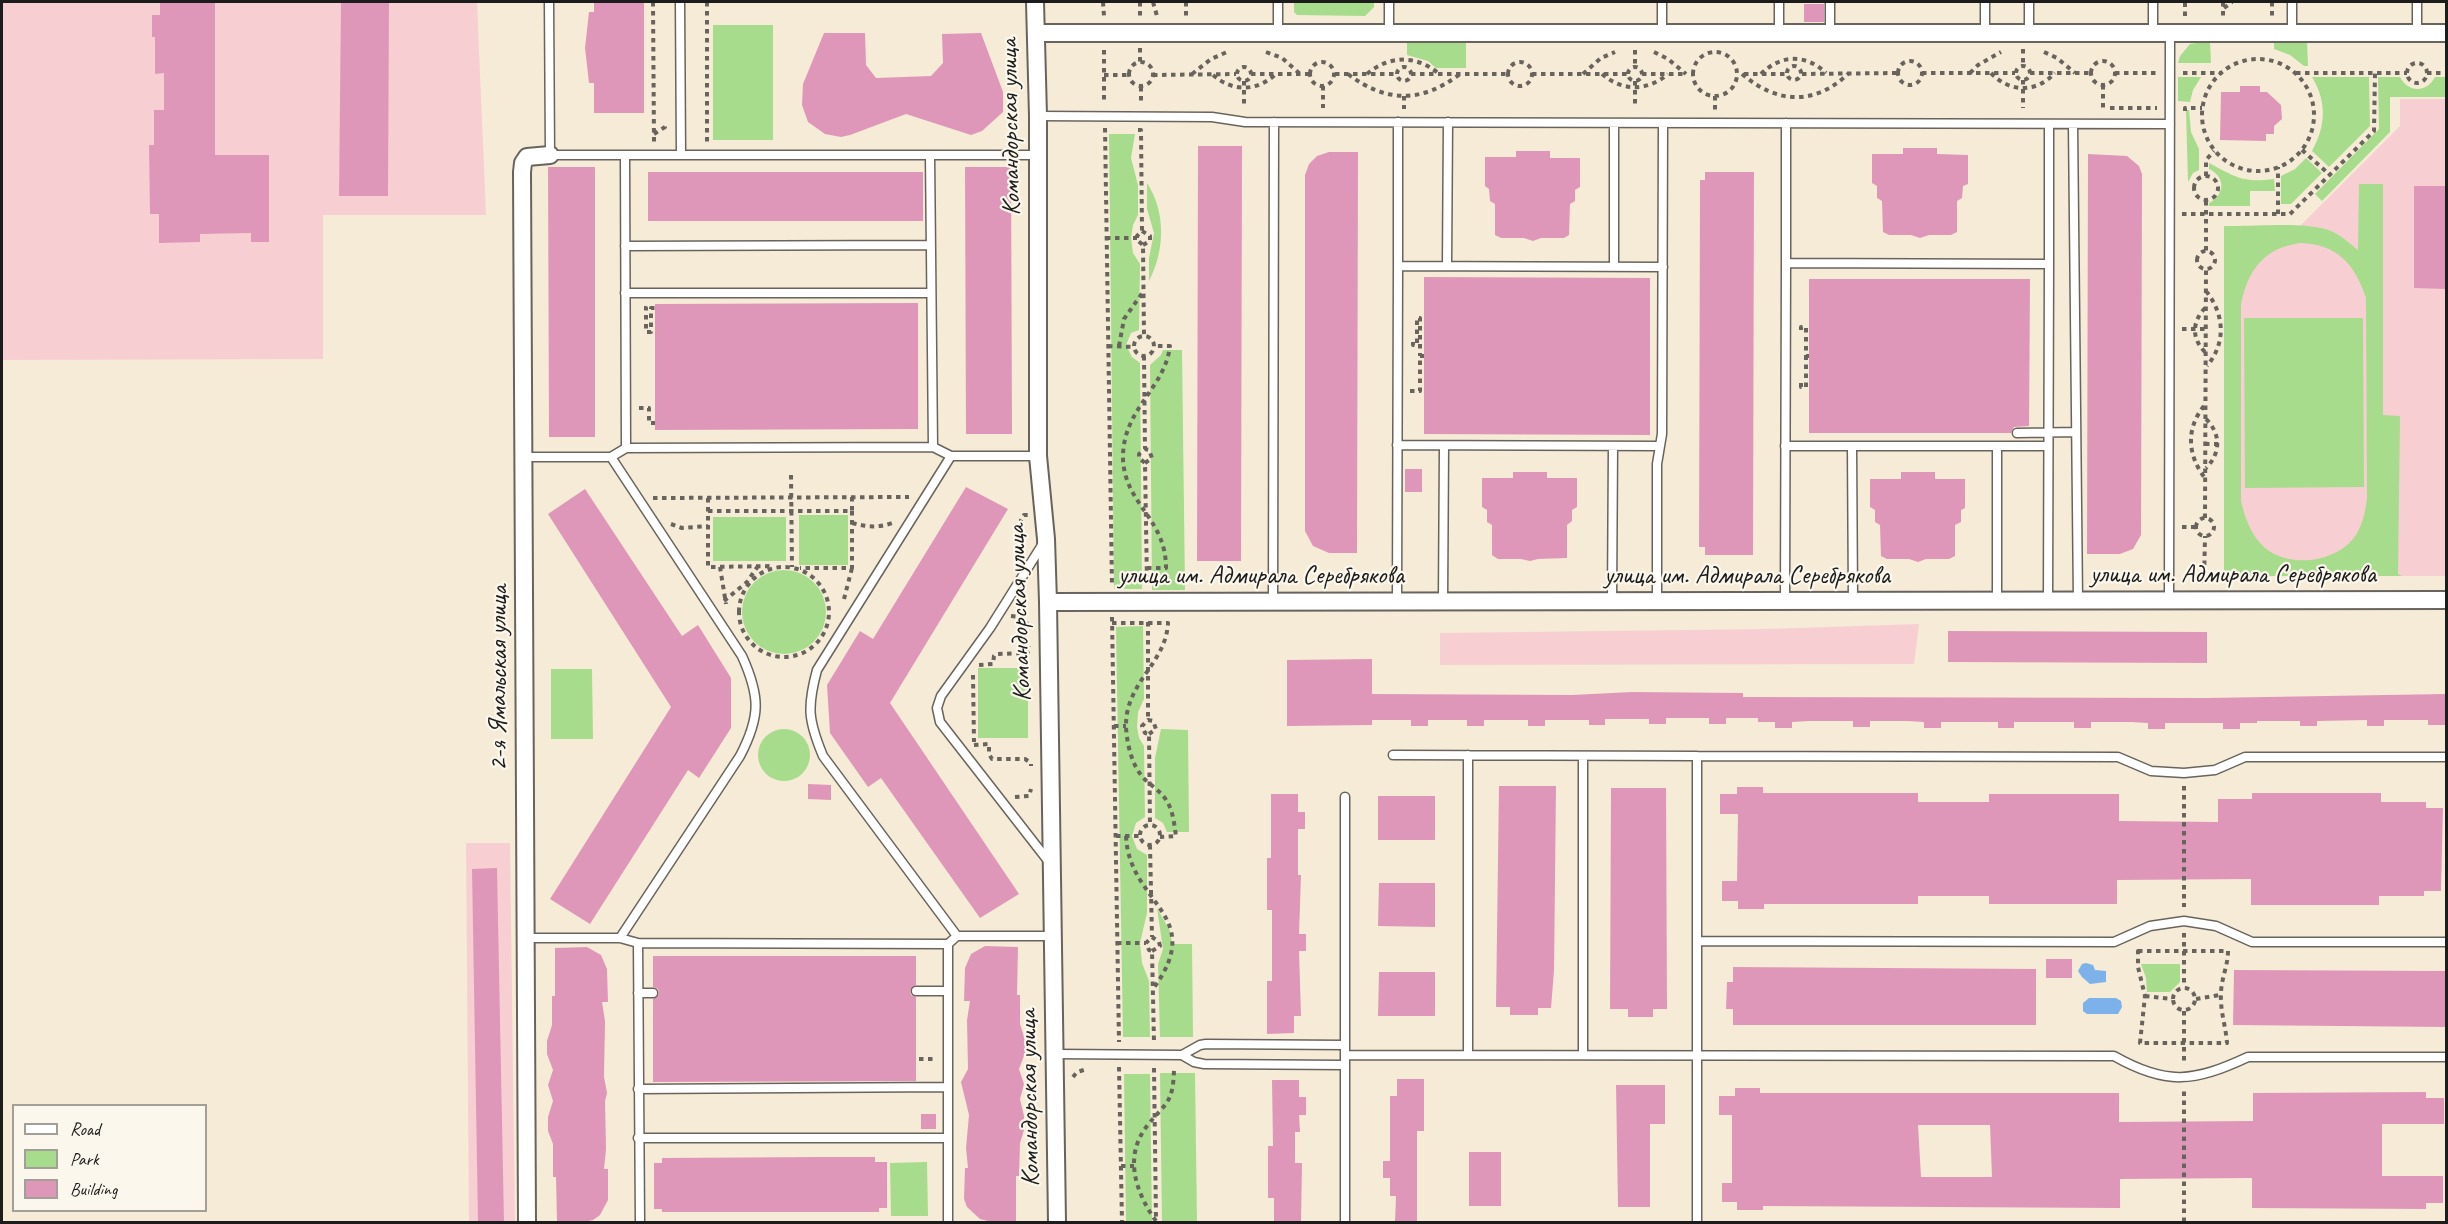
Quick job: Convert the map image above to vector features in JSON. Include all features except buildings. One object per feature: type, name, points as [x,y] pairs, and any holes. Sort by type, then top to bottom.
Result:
[{"type":"street","name":"Командорская улица","points":[[1035,2],[1038,116],[1038,456],[1046,539],[1048,602],[1057,1222]]},
{"type":"street","points":[[1036,33],[1985,33],[2027,44],[2153,33],[2446,33]]},
{"type":"street","name":"2-я Ямальская улица","points":[[527,1222],[522,172],[523,163],[527,157],[550,155]]},
{"type":"street","name":"улица им. Адмирала Серебрякова","points":[[1048,602],[2446,600]]},
{"type":"lane","points":[[549,2],[550,155],[1038,155]]},
{"type":"lane","points":[[680,2],[681,155]]},
{"type":"lane","points":[[1278,2],[1278,33]]},
{"type":"lane","points":[[1389,2],[1389,33]]},
{"type":"lane","points":[[1662,2],[1662,33]]},
{"type":"lane","points":[[1779,2],[1779,33]]},
{"type":"lane","points":[[1830,2],[1830,33]]},
{"type":"lane","points":[[1985,2],[1985,33]]},
{"type":"lane","points":[[2027,44],[2029,2]]},
{"type":"lane","points":[[2152,2],[2153,33]]},
{"type":"lane","points":[[2292,2],[2292,33]]},
{"type":"lane","points":[[2417,2],[2417,33]]},
{"type":"lane","points":[[2169,601],[2170,33]]},
{"type":"lane","points":[[1038,116],[1212,117],[1245,122],[2170,124]]},
{"type":"lane","points":[[1273,602],[1274,122]]},
{"type":"lane","points":[[1397,602],[1398,122]]},
{"type":"lane","points":[[1447,266],[1448,122]]},
{"type":"lane","points":[[1614,123],[1614,267]]},
{"type":"lane","points":[[1657,602],[1657,464],[1660,446],[1663,267],[1663,123]]},
{"type":"lane","points":[[1785,601],[1786,123]]},
{"type":"lane","points":[[2048,601],[2049,124]]},
{"type":"lane","points":[[2073,124],[2078,601]]},
{"type":"lane","points":[[625,155],[626,448]]},
{"type":"lane","points":[[930,155],[933,447]]},
{"type":"lane","points":[[625,246],[931,245]]},
{"type":"lane","points":[[1786,263],[2049,264]]},
{"type":"lane","points":[[1398,266],[1663,267]]},
{"type":"lane","points":[[625,293],[931,292]]},
{"type":"lane","points":[[2017,433],[2076,432]]},
{"type":"lane","points":[[1397,445],[1660,446]]},
{"type":"lane","points":[[1443,602],[1444,446]]},
{"type":"lane","points":[[1612,602],[1613,446]]},
{"type":"lane","points":[[1785,446],[2048,446]]},
{"type":"lane","points":[[1852,446],[1853,601]]},
{"type":"lane","points":[[1997,446],[1997,601]]},
{"type":"lane","points":[[524,457],[610,457],[626,448],[933,447],[951,456],[1038,456]]},
{"type":"lane","points":[[951,456],[817,670],[809,698],[812,728],[823,756],[957,936]]},
{"type":"lane","points":[[610,457],[742,656],[752,678],[757,705],[753,732],[740,756],[620,938]]},
{"type":"lane","points":[[1046,539],[990,628],[941,696],[937,708],[940,722],[1050,863]]},
{"type":"lane","points":[[1394,755],[2118,757],[2151,771],[2184,773],[2215,770],[2245,757],[2446,757]]},
{"type":"lane","points":[[1468,755],[1468,1055]]},
{"type":"lane","points":[[1583,756],[1583,1055]]},
{"type":"lane","points":[[1697,756],[1697,1222]]},
{"type":"lane","points":[[1345,797],[1345,1222]]},
{"type":"lane","points":[[1697,941],[2114,942],[2150,926],[2184,921],[2216,926],[2252,942],[2446,942]]},
{"type":"lane","points":[[526,938],[620,938],[638,943],[948,944],[957,936],[1053,936]]},
{"type":"lane","points":[[638,943],[640,1222]]},
{"type":"lane","points":[[948,944],[948,1222]]},
{"type":"lane","points":[[916,992],[948,992]]},
{"type":"lane","points":[[638,993],[653,993]]},
{"type":"lane","points":[[1182,1055],[1206,1044],[1468,1055],[2114,1056],[2136,1069],[2156,1076],[2184,1077],[2201,1076],[2248,1057],[2446,1057]]},
{"type":"lane","points":[[1056,1054],[1182,1055],[1204,1064],[1345,1065]]},
{"type":"lane","points":[[638,1089],[948,1088]]},
{"type":"lane","points":[[638,1138],[948,1138]]},
{"type":"path","points":[[653,2],[654,155]]},
{"type":"path","points":[[707,2],[707,155]]},
{"type":"path","points":[[1103,2],[1104,105]]},
{"type":"path","points":[[1153,2],[1158,22]]},
{"type":"path","points":[[1186,2],[1186,22]]},
{"type":"path","points":[[2223,2],[2223,21]]},
{"type":"path","points":[[2223,8],[2232,2]]},
{"type":"path","points":[[2017,49],[2027,44]]},
{"type":"path","points":[[2023,66],[2027,44]]},
{"type":"path","points":[[1635,49],[1635,67]]},
{"type":"path","points":[[1583,74],[1601,58],[1623,50],[1635,49],[1658,53],[1678,65],[1686,74]]},
{"type":"path","points":[[1192,74],[1211,59],[1234,50]]},
{"type":"path","points":[[1258,50],[1282,58],[1300,74]]},
{"type":"path","points":[[2035,50],[2057,58],[2075,73]]},
{"type":"path","points":[[1970,73],[1988,58],[2005,51]]},
{"type":"path","points":[[1740,74],[1732,88],[1719,96],[1711,96],[1698,88],[1692,74],[1698,59],[1704,54],[1719,52],[1732,59],[1740,74],[1765,90],[1778,95],[1796,97],[1829,90],[1849,73]]},
{"type":"path","points":[[1794,58],[1794,67]]},
{"type":"path","points":[[1761,74],[1776,62],[1794,58],[1812,62],[1827,73]]},
{"type":"path","points":[[1404,59],[1404,67]]},
{"type":"path","points":[[1367,74],[1384,63],[1404,59],[1423,63],[1439,74]]},
{"type":"path","points":[[2264,59],[2286,66],[2304,83],[2314,108],[2310,135],[2302,150],[2295,157],[2278,167],[2258,171],[2245,170],[2223,160],[2214,151],[2203,129],[2202,108],[2206,93],[2220,73],[2240,61],[2264,59]]},
{"type":"path","points":[[1912,61],[1917,64],[1922,73],[1917,83],[1907,85],[1898,79],[1897,73],[1902,64],[1912,61]]},
{"type":"path","points":[[2106,61],[2114,68],[2115,73],[2111,82],[2103,85],[2095,82],[2091,73],[2095,63],[2106,61]]},
{"type":"path","points":[[1143,62],[1152,69],[1153,75],[1149,84],[1141,87],[1133,84],[1128,75],[1133,65],[1143,62]]},
{"type":"path","points":[[1325,62],[1334,69],[1335,74],[1330,84],[1323,86],[1315,84],[1310,74],[1315,64],[1325,62]]},
{"type":"path","points":[[1507,74],[1512,64],[1522,62],[1527,64],[1532,74]]},
{"type":"path","points":[[2417,64],[2426,69],[2427,73],[2426,78],[2417,83],[2409,78],[2408,73],[2412,65],[2417,64]]},
{"type":"path","points":[[2015,73],[2023,66]]},
{"type":"path","points":[[2023,66],[2029,69],[2030,73]]},
{"type":"path","points":[[1236,74],[1241,67],[1246,67],[1251,74]]},
{"type":"path","points":[[1396,74],[1404,67]]},
{"type":"path","points":[[1404,67],[1411,74]]},
{"type":"path","points":[[1635,67],[1641,69],[1642,74],[1641,78],[1635,81],[1629,78],[1628,74],[1629,69],[1635,67]]},
{"type":"path","points":[[1787,74],[1789,69],[1794,67],[1800,69],[1802,74]]},
{"type":"path","points":[[1787,74],[1792,80],[1797,80],[1802,74],[1897,73]]},
{"type":"path","points":[[1922,73],[2015,73]]},
{"type":"path","points":[[1991,73],[2005,85],[2023,89],[2041,85],[2055,73]]},
{"type":"path","points":[[2015,73],[2023,80]]},
{"type":"path","points":[[2030,73],[2091,73]]},
{"type":"path","points":[[2023,80],[2029,77],[2030,73]]},
{"type":"path","points":[[2115,73],[2160,73]]},
{"type":"path","points":[[2179,73],[2220,73]]},
{"type":"path","points":[[2295,73],[2408,73]]},
{"type":"path","points":[[2170,214],[2290,214],[2374,131],[2375,73]]},
{"type":"path","points":[[2427,73],[2446,74]]},
{"type":"path","points":[[1212,74],[1227,85],[1244,88],[1262,85],[1276,74]]},
{"type":"path","points":[[1153,75],[1236,74]]},
{"type":"path","points":[[1236,74],[1238,79],[1244,81],[1250,79],[1251,74]]},
{"type":"path","points":[[1251,74],[1310,74]]},
{"type":"path","points":[[1335,74],[1396,74]]},
{"type":"path","points":[[1348,74],[1374,90],[1404,96],[1434,90],[1460,74]]},
{"type":"path","points":[[1396,74],[1401,81],[1406,81],[1411,74]]},
{"type":"path","points":[[1411,74],[1507,74]]},
{"type":"path","points":[[1507,74],[1512,83],[1517,86],[1527,83],[1532,74]]},
{"type":"path","points":[[1532,74],[1628,74]]},
{"type":"path","points":[[1602,74],[1617,84],[1635,88],[1653,84],[1668,74]]},
{"type":"path","points":[[1642,74],[1692,74]]},
{"type":"path","points":[[1740,74],[1787,74]]},
{"type":"path","points":[[1104,75],[1128,75]]},
{"type":"path","points":[[2023,80],[2023,108]]},
{"type":"path","points":[[1244,81],[1244,109]]},
{"type":"path","points":[[1635,81],[1635,108]]},
{"type":"path","points":[[2103,85],[2103,108]]},
{"type":"path","points":[[1323,86],[1323,109]]},
{"type":"path","points":[[1141,87],[1141,105]]},
{"type":"path","points":[[1404,96],[1404,109]]},
{"type":"path","points":[[1796,97],[1796,108]]},
{"type":"path","points":[[1105,130],[1122,1222]]},
{"type":"path","points":[[1141,130],[1142,231],[1137,238],[1139,244],[1143,245]]},
{"type":"path","points":[[2302,150],[2330,175]]},
{"type":"path","points":[[2206,176],[2206,160],[2214,151]]},
{"type":"path","points":[[2278,167],[2278,214]]},
{"type":"path","points":[[2206,176],[2216,181],[2218,191],[2216,196],[2206,201]]},
{"type":"path","points":[[2206,176],[2196,181],[2193,191],[2196,196],[2206,201]]},
{"type":"path","points":[[2206,201],[2206,251]]},
{"type":"path","points":[[1142,231],[1150,236],[1150,241],[1143,245]]},
{"type":"path","points":[[1106,238],[1137,238]]},
{"type":"path","points":[[1143,245],[1143,336]]},
{"type":"path","points":[[2206,251],[2214,256],[2215,261],[2214,265],[2206,270]]},
{"type":"path","points":[[2206,251],[2201,253],[2197,260],[2198,265],[2206,270]]},
{"type":"path","points":[[2205,518],[2206,270]]},
{"type":"path","points":[[2206,291],[2218,308],[2222,329],[2217,350],[2206,367]]},
{"type":"path","points":[[1119,346],[1124,319],[1143,292]]},
{"type":"path","points":[[2206,307],[2200,313],[2194,329],[2197,342],[2206,353]]},
{"type":"path","points":[[642,332],[641,308],[646,308],[646,332],[651,332],[651,308],[655,308]]},
{"type":"path","points":[[1413,325],[1413,345],[1417,345],[1417,318],[1420,318],[1422,356],[1420,391]]},
{"type":"path","points":[[1801,342],[1801,327],[1806,327],[1808,356],[1806,387],[1801,387],[1801,371]]},
{"type":"path","points":[[2169,329],[2206,329]]},
{"type":"path","points":[[1134,347],[1138,337],[1143,336],[1151,339],[1154,346]]},
{"type":"path","points":[[1108,346],[1134,347]]},
{"type":"path","points":[[1134,347],[1139,355],[1144,356],[1149,355],[1154,346]]},
{"type":"path","points":[[1147,568],[1166,568],[1164,546],[1155,524],[1126,480],[1123,456],[1130,421],[1169,356],[1170,346],[1154,346]]},
{"type":"path","points":[[1144,356],[1145,449]]},
{"type":"path","points":[[2205,478],[2193,460],[2190,439],[2195,420],[2206,404]]},
{"type":"path","points":[[649,408],[649,423],[655,423]]},
{"type":"path","points":[[2205,469],[2212,462],[2218,444],[2215,430],[2206,419]]},
{"type":"path","points":[[2205,444],[2218,444]]},
{"type":"path","points":[[792,475],[794,568]]},
{"type":"path","points":[[638,498],[925,498]]},
{"type":"path","points":[[708,498],[708,567],[852,568],[852,498]]},
{"type":"path","points":[[708,512],[852,511]]},
{"type":"path","points":[[1022,552],[1021,520],[1024,515],[1043,515]]},
{"type":"path","points":[[2205,518],[2210,519],[2214,527],[2210,535],[2205,536],[2201,535],[2196,527],[2201,519],[2205,518]]},
{"type":"path","points":[[852,523],[866,527],[882,527],[899,521]]},
{"type":"path","points":[[665,522],[682,528],[708,526]]},
{"type":"path","points":[[2205,536],[2205,584]]},
{"type":"path","points":[[758,566],[740,600],[739,612],[745,635],[762,651],[773,656],[796,655],[817,644],[828,623],[830,611],[828,599],[816,580],[794,568]]},
{"type":"path","points":[[711,609],[761,573],[784,566]]},
{"type":"path","points":[[1003,620],[1009,616],[1022,617],[1028,625],[1029,634]]},
{"type":"path","points":[[1112,623],[1168,623],[1163,649],[1141,678],[1129,702],[1126,726],[1135,765],[1165,798],[1174,823],[1176,836],[1160,837]]},
{"type":"path","points":[[974,666],[993,664],[996,654],[1026,653],[1029,651],[1029,642]]},
{"type":"path","points":[[967,676],[980,656]]},
{"type":"path","points":[[974,666],[973,746],[989,744],[989,754],[992,759],[1025,759],[1031,763],[1031,771]]},
{"type":"path","points":[[1114,726],[1126,726]]},
{"type":"path","points":[[1149,734],[1150,825]]},
{"type":"path","points":[[2184,773],[2184,987]]},
{"type":"path","points":[[1007,795],[1018,798],[1029,796],[1031,780]]},
{"type":"path","points":[[1150,825],[1158,829],[1160,837],[1158,842],[1150,845],[1142,842],[1140,836],[1144,827],[1150,825]]},
{"type":"path","points":[[1116,836],[1140,836]]},
{"type":"path","points":[[1126,836],[1129,861],[1173,930],[1174,942],[1166,970],[1153,989]]},
{"type":"path","points":[[1117,943],[1146,943],[1152,937],[1150,845]]},
{"type":"path","points":[[1152,937],[1159,942],[1160,946],[1152,951]]},
{"type":"path","points":[[1146,943],[1152,951],[1154,1043]]},
{"type":"path","points":[[2138,951],[2184,951],[2228,951],[2228,964],[2220,995],[2227,1043],[2140,1043],[2145,996],[2138,967],[2138,951]]},
{"type":"path","points":[[2196,999],[2190,989],[2184,987],[2178,989],[2172,999],[2174,1005],[2184,1011],[2190,1009],[2196,999],[2220,995]]},
{"type":"path","points":[[2145,996],[2172,999]]},
{"type":"path","points":[[2184,1011],[2184,1222]]},
{"type":"path","points":[[1154,1069],[1156,1222]]},
{"type":"path","points":[[1071,1079],[1077,1072],[1098,1070]]},
{"type":"path","points":[[1108,1070],[1131,1070]]},
{"type":"path","points":[[1143,1070],[1174,1070],[1174,1090],[1171,1098],[1139,1139],[1135,1152],[1134,1166],[1140,1194],[1156,1222]]},
{"type":"path","points":[[1121,1166],[1134,1166]]},
{"type":"shaded area","points":[[2,2],[477,2],[486,215],[323,215],[323,359],[2,360]]},
{"type":"shaded area","points":[[2400,99],[2446,99],[2446,576],[2224,576],[2224,226],[2299,227],[2400,126]]},
{"type":"shaded area","points":[[1919,624],[1914,664],[1440,665],[1440,633],[1766,629]]},
{"type":"shaded area","points":[[466,843],[510,843],[515,1222],[469,1222]]},
{"type":"green space","points":[[1294,3],[1374,3],[1374,7],[1365,16],[1297,15],[1294,12]]},
{"type":"green space","points":[[713,25],[773,25],[773,140],[713,140]]},
{"type":"green space","points":[[1407,40],[1466,40],[1466,68],[1436,68],[1428,61],[1407,55]]},
{"type":"green space","points":[[2210,41],[2211,63],[2178,63],[2180,56],[2190,44]]},
{"type":"green space","points":[[2274,42],[2307,42],[2308,66],[2274,49]]},
{"type":"green space","points":[[2178,77],[2201,77],[2193,90],[2190,102],[2178,101]]},
{"type":"green space","points":[[2312,77],[2369,77],[2370,126],[2329,167],[2312,151],[2320,132],[2323,114],[2320,96]]},
{"type":"green space","points":[[2378,77],[2400,77],[2408,86],[2418,89],[2427,86],[2435,77],[2446,77],[2446,97],[2390,97],[2390,132],[2322,201],[2315,194],[2379,129]]},
{"type":"green space","points":[[2186,110],[2189,110],[2191,132],[2199,149],[2199,170],[2193,173],[2188,182]]},
{"type":"green space","points":[[1109,134],[1135,134],[1131,158],[1138,185],[1138,215],[1133,225],[1131,238],[1133,253],[1140,264],[1139,330],[1131,333],[1126,345],[1132,357],[1140,363],[1142,589],[1114,589]]},
{"type":"green space","points":[[2306,158],[2322,173],[2291,204],[2281,204],[2281,176],[2295,169]]},
{"type":"green space","points":[[2209,163],[2240,178],[2274,179],[2275,191],[2250,191],[2250,206],[2209,206],[2209,203],[2221,191],[2221,181],[2215,172],[2209,169]]},
{"type":"green space","points":[[1147,183],[1158,206],[1161,232],[1158,257],[1149,281],[1149,258],[1154,233],[1147,209]]},
{"type":"green space","points":[[2359,184],[2383,184],[2383,415],[2400,416],[2398,574],[2402,576],[2224,576],[2224,226],[2294,225],[2320,228],[2335,233],[2358,250]],"holes":[[[2300,243],[2324,247],[2343,258],[2356,275],[2366,298],[2367,499],[2360,526],[2348,544],[2325,557],[2299,560],[2274,554],[2264,547],[2249,526],[2241,501],[2241,304],[2253,271],[2267,256],[2287,246]]]},
{"type":"green space","points":[[2244,318],[2363,318],[2364,487],[2245,488]]},
{"type":"green space","points":[[1163,350],[1182,350],[1185,590],[1152,590],[1150,365]]},
{"type":"green space","points":[[799,515],[848,515],[848,565],[799,565]]},
{"type":"green space","points":[[713,517],[786,517],[786,561],[713,561]]},
{"type":"green space","points":[[784,570],[800,573],[814,582],[823,596],[826,612],[823,628],[814,642],[800,651],[784,654],[768,651],[754,642],[745,628],[742,612],[745,596],[754,582],[768,573]]},
{"type":"green space","points":[[1143,626],[1144,699],[1138,712],[1137,727],[1139,738],[1144,746],[1145,817],[1136,823],[1132,836],[1137,849],[1147,855],[1147,913],[1140,943],[1142,963],[1149,981],[1150,1037],[1123,1037],[1116,627]]},
{"type":"green space","points":[[978,668],[1028,668],[1028,738],[978,738]]},
{"type":"green space","points":[[551,669],[592,669],[593,739],[551,739]]},
{"type":"green space","points":[[779,729],[789,729],[803,736],[810,755],[803,774],[789,781],[779,781],[769,777],[762,770],[758,760],[758,750],[762,740],[769,733]]},
{"type":"green space","points":[[1161,729],[1188,730],[1189,832],[1167,832],[1163,823],[1155,818],[1155,758]]},
{"type":"green space","points":[[1157,908],[1170,931],[1172,944],[1192,944],[1193,1037],[1160,1037],[1158,964],[1163,949]]},
{"type":"green space","points":[[2141,964],[2180,964],[2180,982],[2170,992],[2147,992],[2146,978]]},
{"type":"green space","points":[[1160,1073],[1195,1073],[1197,1222],[1162,1222]]},
{"type":"green space","points":[[1124,1074],[1150,1074],[1152,1222],[1126,1222]]},
{"type":"green space","points":[[927,1162],[928,1216],[891,1216],[890,1163]]},
{"type":"water","points":[[2082,964],[2093,965],[2095,970],[2106,971],[2106,982],[2090,984],[2082,977],[2078,971]]},
{"type":"water","points":[[2089,998],[2116,998],[2121,1001],[2122,1007],[2118,1014],[2087,1014],[2083,1011],[2083,1003]]}]
